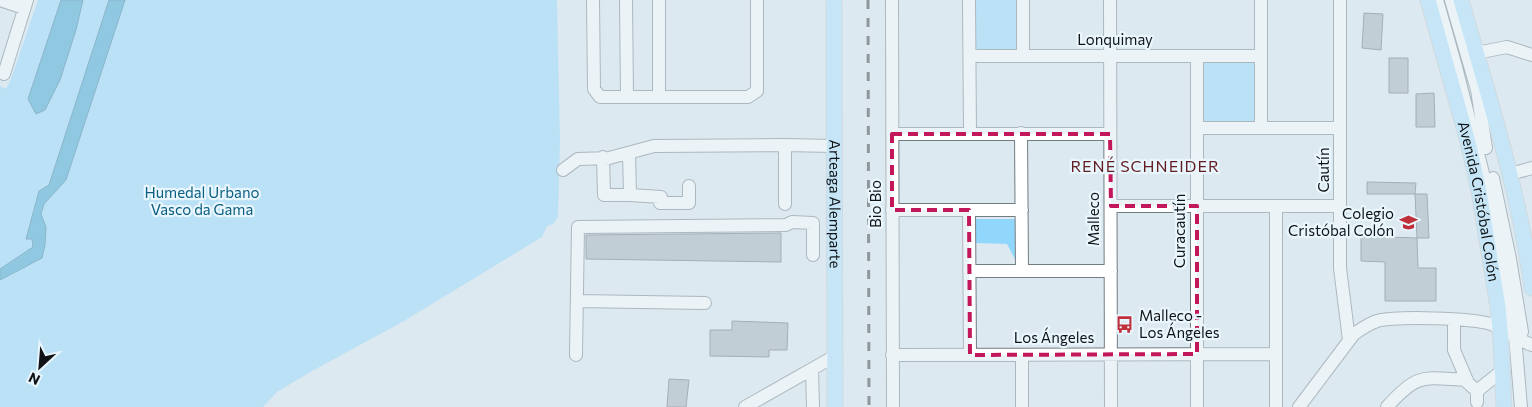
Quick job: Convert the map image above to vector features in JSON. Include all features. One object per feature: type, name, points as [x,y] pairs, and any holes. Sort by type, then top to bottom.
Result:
[{"type":"main road","name":"Arteaga Alemparte","points":[[834,0],[835,407]]},
{"type":"main road","name":"Avenida Cristóbal Colón","points":[[1428,0],[1474,167],[1483,212],[1500,328],[1504,407]]},
{"type":"main road","points":[[1461,0],[1510,174],[1522,227],[1532,288]]},
{"type":"street","points":[[0,0],[26,4],[4,74]]},
{"type":"street","points":[[593,0],[594,89],[600,97],[748,97],[757,91],[757,0]]},
{"type":"street","points":[[626,0],[627,97]]},
{"type":"street","points":[[659,0],[659,97]]},
{"type":"street","name":"Bio Bio","points":[[892,0],[893,407]]},
{"type":"street","points":[[969,0],[970,134]]},
{"type":"street","points":[[1023,0],[1023,56]]},
{"type":"street","name":"Malleco","points":[[1110,0],[1111,407]]},
{"type":"street","points":[[1261,0],[1261,128]]},
{"type":"street","name":"Cautín","points":[[1340,0],[1340,268],[1349,340]]},
{"type":"street","points":[[1437,0],[1480,158],[1488,193],[1499,263],[1526,344],[1521,407]]},
{"type":"street","points":[[1451,0],[1480,102],[1484,141],[1503,218],[1526,344],[1528,407]]},
{"type":"street","points":[[1476,53],[1507,47],[1532,55]]},
{"type":"street","name":"Lonquimay","points":[[970,56],[1261,56]]},
{"type":"street","name":"Curacautín","points":[[1196,56],[1196,407]]},
{"type":"street","points":[[1196,128],[1340,128]]},
{"type":"street","points":[[892,134],[1110,134]]},
{"type":"street","points":[[1021,134],[1022,271]]},
{"type":"street","points":[[785,145],[785,204]]},
{"type":"street","points":[[563,170],[578,159],[609,158],[654,146],[833,146]]},
{"type":"street","points":[[629,153],[630,195]]},
{"type":"street","points":[[603,157],[604,195],[661,197],[660,203],[689,204],[689,186]]},
{"type":"street","points":[[1510,174],[1532,168]]},
{"type":"street","points":[[1111,206],[1340,206]]},
{"type":"street","points":[[1276,206],[1276,407]]},
{"type":"street","points":[[892,210],[1022,210]]},
{"type":"street","points":[[969,210],[970,354]]},
{"type":"street","points":[[576,354],[578,227],[786,225],[792,222],[813,223],[813,255]]},
{"type":"street","points":[[814,238],[834,239]]},
{"type":"street","points":[[969,271],[1110,271]]},
{"type":"street","points":[[577,301],[705,303]]},
{"type":"street","points":[[1299,407],[1349,340],[1359,330],[1376,322],[1402,319],[1480,322],[1500,328],[1526,344]]},
{"type":"street","points":[[1454,320],[1454,350],[1468,383],[1477,397],[1503,370]]},
{"type":"street","points":[[1022,354],[1022,407]]},
{"type":"street","name":"Los Ángeles","points":[[892,355],[1276,354]]},
{"type":"street","points":[[745,407],[835,356]]},
{"type":"street","points":[[812,369],[813,407]]},
{"type":"street","points":[[1387,407],[1407,386],[1416,380],[1424,378],[1467,380]]},
{"type":"highlighted area","points":[[892,134],[1110,134],[1111,206],[1197,206],[1197,354],[970,355],[969,210],[892,210]]},
{"type":"green space","name":"Humedal Urbano Vasco da Gama","points":[[38,0],[557,0],[560,140],[558,217],[553,224],[547,226],[542,237],[404,321],[277,392],[263,407],[0,407],[0,86],[6,89],[11,79]]},
{"type":"green space","points":[[976,0],[1021,0],[1022,52],[975,52]]},
{"type":"green space","points":[[1201,61],[1258,62],[1257,122],[1201,121]]},
{"type":"green space","points":[[976,219],[1015,219],[1016,261],[1007,244],[976,243]]},
{"type":"shaded area","points":[[61,0],[83,0],[76,30],[60,80],[45,110],[36,114],[28,99]]},
{"type":"shaded area","points":[[109,0],[125,0],[66,180],[44,204],[41,214],[46,227],[42,258],[0,280],[0,269],[33,247],[32,239],[26,239],[39,191],[49,185]]},
{"type":"building","points":[[1364,13],[1383,14],[1381,50],[1362,48]]},
{"type":"building","points":[[1389,58],[1408,58],[1408,93],[1389,93]]},
{"type":"building","points":[[1434,93],[1435,127],[1416,127],[1416,94]]},
{"type":"building","points":[[1367,182],[1416,183],[1415,194],[1367,194]]},
{"type":"building","points":[[1415,194],[1427,194],[1429,238],[1417,238]]},
{"type":"building","points":[[781,233],[781,262],[586,259],[586,235]]},
{"type":"building","points":[[1361,236],[1417,238],[1418,268],[1436,268],[1436,301],[1385,301],[1385,262],[1361,261]]},
{"type":"building","points":[[732,321],[788,323],[787,350],[769,350],[769,357],[710,356],[710,330],[732,330]]},
{"type":"building","points":[[669,379],[689,380],[686,407],[667,407]]},
{"type":"railway","points":[[868,0],[869,407]]},
{"type":"place","name":"Colegio Cristóbal Colón","points":[[1408,223]]},
{"type":"place","name":"Malleco - Los Ángeles","points":[[1125,325]]},
{"type":"district","name":"RENÉ SCHNEIDER","points":[[1145,166]]}]
